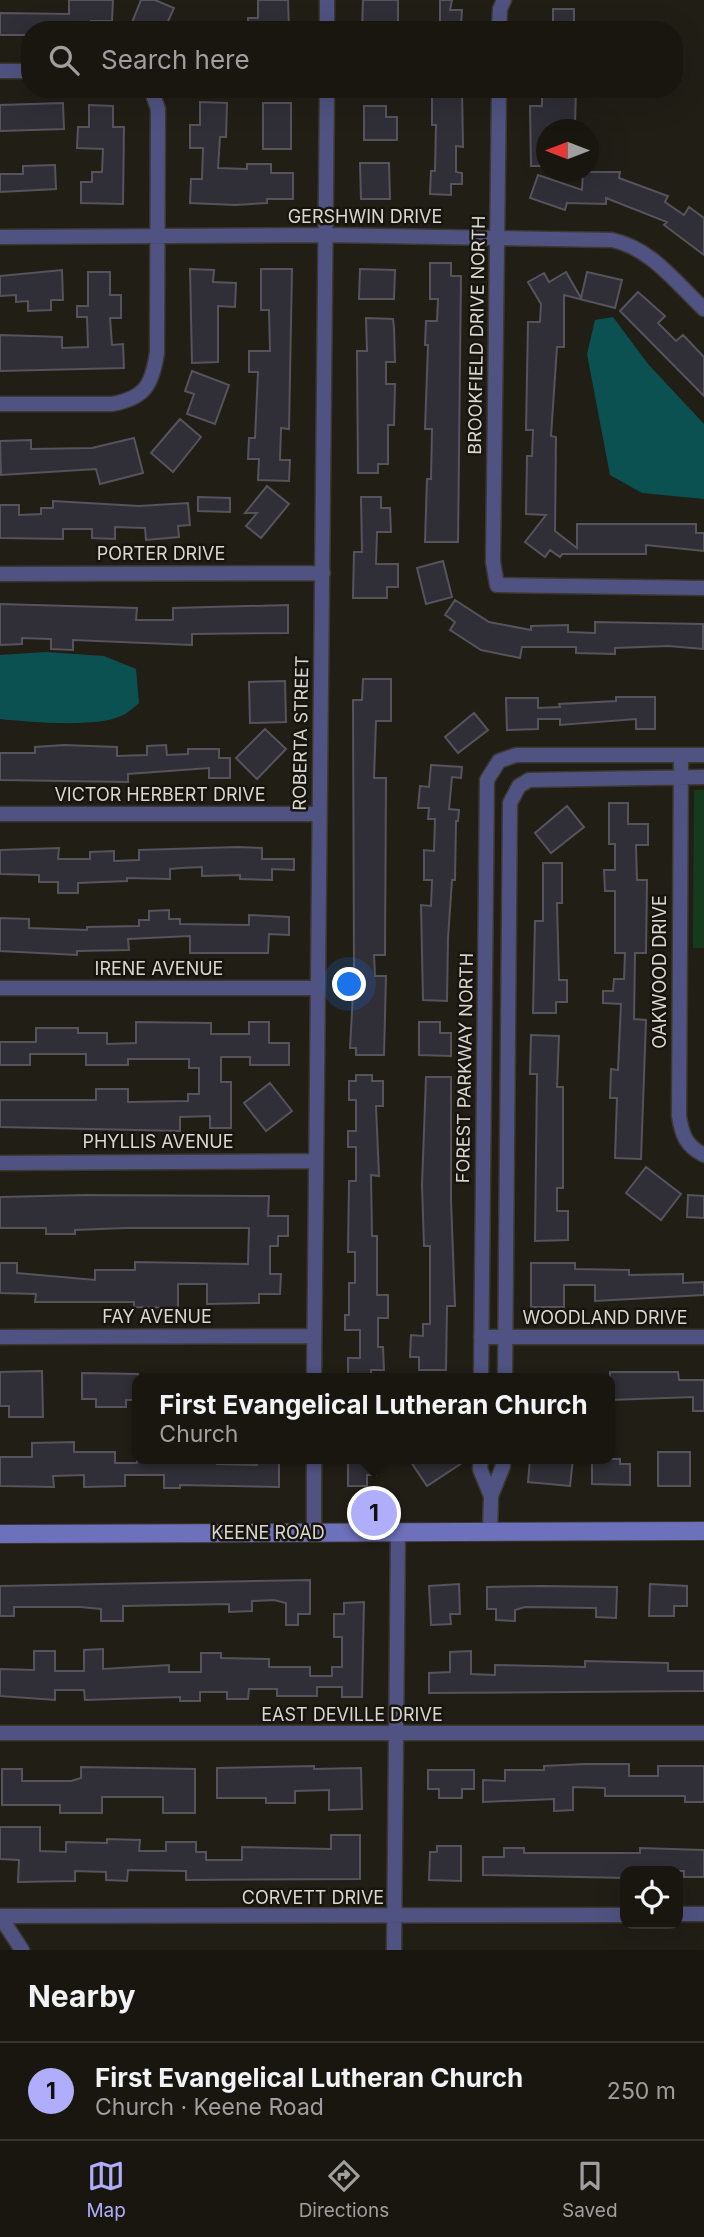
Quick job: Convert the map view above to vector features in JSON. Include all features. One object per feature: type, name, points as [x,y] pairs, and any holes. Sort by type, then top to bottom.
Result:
[{"type":"main road","name":"KEENE ROAD","points":[[0,1534],[704,1531]]},
{"type":"street","points":[[327,0],[327,21]]},
{"type":"street","points":[[499,21],[504,0]]},
{"type":"street","points":[[0,71],[21,71]]},
{"type":"street","points":[[0,404],[112,404],[131,401],[146,389],[157,353],[158,109],[154,98]]},
{"type":"street","name":"ROBERTA STREET","points":[[314,1373],[327,98]]},
{"type":"street","name":"BROOKFIELD DRIVE NORTH","points":[[499,98],[493,562],[498,585],[514,588],[704,588]]},
{"type":"street","name":"GERSHWIN DRIVE","points":[[0,237],[326,235],[612,240],[630,244],[648,255],[704,309]]},
{"type":"street","name":"PORTER DRIVE","points":[[0,574],[323,573]]},
{"type":"street","name":"FOREST PARKWAY NORTH","points":[[481,1373],[487,780],[499,761],[516,755],[681,756]]},
{"type":"street","points":[[681,756],[704,755]]},
{"type":"street","name":"OAKWOOD DRIVE","points":[[681,756],[679,1115],[681,1133],[690,1147],[704,1155]]},
{"type":"street","points":[[505,1373],[510,803],[519,786],[529,780],[704,777]]},
{"type":"street","name":"VICTOR HERBERT DRIVE","points":[[0,814],[319,814]]},
{"type":"street","points":[[485,936],[507,936]]},
{"type":"street","name":"IRENE AVENUE","points":[[0,988],[317,988]]},
{"type":"street","name":"PHYLLIS AVENUE","points":[[0,1163],[316,1161]]},
{"type":"street","name":"FAY AVENUE","points":[[0,1337],[314,1336]]},
{"type":"street","name":"WOODLAND DRIVE","points":[[481,1337],[704,1337]]},
{"type":"street","points":[[314,1464],[314,1533]]},
{"type":"street","points":[[480,1464],[491,1496]]},
{"type":"street","points":[[491,1532],[491,1496],[503,1464]]},
{"type":"street","points":[[394,1950],[398,1533]]},
{"type":"street","name":"EAST DEVILLE DRIVE","points":[[0,1733],[704,1733]]},
{"type":"street","name":"CORVETT DRIVE","points":[[0,1916],[394,1917],[620,1914]]},
{"type":"street","points":[[683,1914],[704,1914]]},
{"type":"street","points":[[0,1916],[22,1950]]},
{"type":"green space","points":[[694,790],[704,790],[704,948],[693,948]]},
{"type":"water","points":[[613,317],[648,364],[704,424],[704,499],[642,493],[610,475],[587,354],[595,320]]},
{"type":"water","points":[[46,652],[104,656],[136,669],[139,703],[123,715],[95,722],[0,719],[0,655]]},
{"type":"building","points":[[69,0],[113,0],[112,21],[21,21],[21,35],[0,35],[0,13],[69,14]]},
{"type":"building","points":[[141,0],[155,0],[174,8],[168,21],[133,21]]},
{"type":"building","points":[[258,0],[288,0],[289,21],[248,21],[248,18],[258,18]]},
{"type":"building","points":[[363,0],[398,0],[398,21],[362,21]]},
{"type":"building","points":[[440,0],[452,0],[450,10],[462,10],[461,21],[440,21]]},
{"type":"building","points":[[553,9],[574,9],[574,21],[553,21]]},
{"type":"building","points":[[432,98],[462,98],[463,147],[456,146],[456,172],[462,173],[462,184],[451,184],[451,195],[430,194],[431,171],[435,171],[436,125],[432,125]]},
{"type":"building","points":[[542,98],[576,98],[575,119],[536,119],[536,166],[531,166],[530,106],[542,106]]},
{"type":"building","points":[[200,102],[227,103],[226,137],[220,137],[218,168],[247,169],[247,164],[271,164],[271,173],[293,173],[293,199],[267,199],[267,203],[235,205],[190,203],[191,179],[202,179],[203,148],[190,148],[190,125],[200,125]]},
{"type":"building","points":[[63,103],[64,129],[0,131],[0,105]]},
{"type":"building","points":[[263,103],[291,103],[291,149],[263,149]]},
{"type":"building","points":[[89,105],[113,106],[113,127],[124,127],[123,204],[81,203],[81,182],[92,182],[92,172],[102,172],[103,149],[77,148],[78,127],[89,127]]},
{"type":"building","points":[[364,106],[386,106],[386,117],[397,117],[397,140],[364,140]]},
{"type":"building","points":[[360,163],[389,163],[390,199],[361,199]]},
{"type":"building","points":[[55,165],[56,189],[0,192],[0,174],[23,174],[23,166]]},
{"type":"building","points":[[599,172],[620,172],[619,178],[668,196],[665,202],[684,215],[689,207],[704,218],[704,255],[664,225],[667,222],[606,198],[606,204],[567,203],[565,210],[530,198],[536,181],[559,182],[582,190],[582,182],[599,182]]},
{"type":"building","points":[[430,263],[451,263],[451,276],[461,276],[458,542],[425,542],[432,429],[425,429],[428,345],[425,345],[426,321],[437,321],[438,299],[430,299]]},
{"type":"building","points":[[190,269],[214,270],[213,282],[236,283],[235,307],[218,306],[218,362],[192,363]]},
{"type":"building","points":[[261,269],[292,269],[289,429],[281,428],[280,460],[290,460],[289,481],[258,480],[259,459],[248,459],[249,438],[255,438],[258,372],[249,372],[249,351],[270,351],[269,310],[261,310]]},
{"type":"building","points":[[360,269],[395,270],[394,299],[359,299]]},
{"type":"building","points":[[62,270],[63,300],[51,300],[51,310],[28,311],[28,301],[16,302],[16,295],[0,296],[0,276]]},
{"type":"building","points":[[88,272],[110,272],[110,295],[121,295],[121,318],[110,318],[112,345],[123,344],[124,368],[0,371],[0,335],[62,337],[62,348],[88,347],[87,317],[77,317],[77,306],[88,306]]},
{"type":"building","points":[[566,272],[581,298],[587,272],[622,280],[615,308],[564,295],[564,347],[557,347],[551,436],[556,437],[555,531],[577,548],[577,524],[696,524],[696,533],[704,533],[704,551],[646,545],[646,554],[562,554],[560,557],[550,550],[545,557],[525,542],[546,515],[526,514],[527,456],[532,456],[533,430],[526,430],[528,322],[540,322],[541,304],[528,282],[544,273],[549,282]]},
{"type":"building","points":[[638,292],[665,316],[658,323],[676,341],[683,335],[704,357],[704,396],[620,311]]},
{"type":"building","points":[[366,318],[393,319],[394,328],[395,362],[386,362],[386,384],[395,384],[394,425],[388,425],[388,464],[378,464],[378,473],[358,473],[357,351],[367,351]]},
{"type":"building","points":[[192,371],[229,385],[215,424],[187,414],[194,394],[185,391]]},
{"type":"building","points":[[180,419],[201,437],[173,472],[151,453]]},
{"type":"building","points":[[134,438],[143,473],[100,484],[96,469],[1,475],[0,441],[31,440],[31,449],[92,448]]},
{"type":"building","points":[[267,486],[289,504],[261,538],[246,526],[257,513],[245,513]]},
{"type":"building","points":[[198,497],[230,498],[230,512],[198,511]]},
{"type":"building","points":[[361,497],[381,497],[381,508],[390,508],[391,532],[377,532],[376,564],[398,564],[398,587],[387,587],[387,598],[353,598],[354,552],[362,552]]},
{"type":"building","points":[[53,501],[139,506],[188,503],[190,525],[178,526],[179,537],[146,540],[145,528],[115,527],[115,539],[92,538],[92,529],[63,529],[63,539],[0,538],[0,505],[19,505],[19,515],[41,514],[41,508],[53,508]]},
{"type":"building","points":[[443,561],[452,597],[426,604],[417,568]]},
{"type":"building","points":[[455,600],[489,622],[531,630],[531,626],[568,625],[568,632],[595,633],[595,622],[703,624],[703,649],[668,646],[615,648],[615,654],[576,653],[576,647],[522,647],[520,658],[481,650],[450,630],[455,622],[445,615]]},
{"type":"building","points":[[0,604],[137,608],[136,620],[173,620],[173,608],[288,605],[288,633],[192,634],[192,645],[73,640],[73,650],[51,649],[51,639],[22,638],[22,644],[0,645]]},
{"type":"building","points":[[363,679],[391,679],[391,721],[376,721],[374,778],[386,778],[385,955],[374,955],[375,976],[386,976],[384,1055],[356,1055],[356,1048],[350,1048],[354,975],[353,700],[362,700]]},
{"type":"building","points":[[285,681],[286,722],[250,723],[249,682]]},
{"type":"building","points":[[616,697],[655,697],[655,729],[636,729],[636,719],[560,725],[560,719],[538,719],[538,729],[507,730],[506,698],[538,698],[538,708],[560,707],[559,704],[616,701]]},
{"type":"building","points":[[474,713],[488,730],[458,753],[445,737]]},
{"type":"building","points":[[265,729],[286,749],[257,779],[236,758]]},
{"type":"building","points":[[166,745],[167,755],[188,754],[188,749],[219,749],[219,758],[230,758],[230,778],[209,778],[209,768],[128,774],[128,782],[0,780],[0,753],[35,753],[35,747],[117,747],[117,756],[147,755],[147,746]]},
{"type":"building","points":[[431,765],[462,767],[461,778],[452,777],[449,809],[459,810],[448,938],[447,1001],[423,1000],[421,905],[431,906],[432,880],[424,880],[424,850],[434,851],[435,819],[428,819],[429,808],[418,808],[420,786],[429,787]]},
{"type":"building","points":[[609,803],[628,803],[628,824],[648,824],[648,845],[636,845],[637,880],[647,880],[646,953],[635,953],[634,1019],[646,1020],[641,1159],[615,1158],[617,1098],[610,1098],[611,1069],[618,1070],[621,1004],[603,1003],[603,991],[613,991],[614,979],[624,979],[625,953],[615,953],[615,891],[605,891],[604,870],[615,870],[615,844],[609,844]]},
{"type":"building","points":[[567,806],[584,827],[551,853],[535,833]]},
{"type":"building","points":[[59,848],[58,859],[90,859],[90,852],[114,851],[114,861],[139,860],[139,850],[262,848],[262,859],[294,859],[294,870],[272,869],[272,880],[240,879],[240,875],[202,876],[202,867],[170,869],[170,879],[127,878],[127,881],[78,883],[78,893],[58,893],[58,882],[39,882],[39,875],[0,874],[0,850]]},
{"type":"building","points":[[543,863],[562,863],[562,903],[557,903],[559,980],[567,980],[567,1002],[556,1002],[556,1013],[533,1013],[535,921],[543,921]]},
{"type":"building","points":[[169,910],[169,919],[180,919],[180,924],[249,925],[249,915],[289,917],[289,935],[269,934],[268,953],[190,953],[190,936],[128,939],[129,950],[77,951],[77,955],[0,951],[0,918],[29,919],[29,928],[87,930],[87,927],[139,926],[139,920],[149,920],[149,911]]},
{"type":"building","points":[[136,1022],[211,1023],[211,1034],[249,1034],[249,1022],[269,1022],[269,1043],[289,1043],[289,1065],[250,1065],[250,1057],[221,1057],[221,1082],[231,1082],[231,1128],[210,1128],[210,1116],[180,1117],[180,1131],[0,1127],[0,1100],[96,1100],[96,1089],[128,1089],[128,1102],[188,1101],[188,1094],[199,1094],[199,1068],[189,1068],[189,1059],[128,1059],[128,1065],[86,1065],[86,1054],[30,1054],[30,1065],[0,1065],[0,1042],[36,1042],[36,1028],[78,1028],[78,1033],[107,1033],[107,1044],[136,1043]]},
{"type":"building","points":[[419,1022],[440,1022],[440,1033],[451,1033],[451,1056],[419,1055]]},
{"type":"building","points":[[531,1035],[559,1036],[557,1087],[563,1087],[563,1188],[557,1188],[557,1211],[568,1211],[568,1240],[535,1241],[537,1074],[530,1074]]},
{"type":"building","points":[[356,1075],[372,1075],[372,1081],[383,1081],[383,1106],[376,1106],[379,1176],[371,1175],[372,1236],[377,1236],[377,1295],[388,1295],[388,1318],[378,1318],[378,1347],[383,1347],[384,1370],[371,1370],[371,1373],[348,1373],[348,1358],[360,1358],[360,1330],[345,1330],[345,1315],[349,1315],[349,1283],[355,1283],[355,1252],[348,1252],[349,1181],[356,1181],[356,1147],[348,1147],[348,1131],[356,1131],[356,1100],[349,1100],[349,1081],[356,1081]]},
{"type":"building","points":[[426,1077],[451,1077],[451,1200],[455,1306],[447,1306],[446,1370],[419,1370],[419,1357],[410,1357],[411,1335],[423,1336],[423,1324],[430,1324],[430,1246],[424,1246],[422,1185]]},
{"type":"building","points":[[270,1083],[292,1111],[266,1131],[244,1103]]},
{"type":"building","points":[[646,1167],[681,1194],[661,1220],[626,1193]]},
{"type":"building","points":[[688,1195],[704,1196],[704,1218],[687,1217]]},
{"type":"building","points":[[269,1196],[268,1216],[288,1216],[288,1236],[278,1236],[278,1246],[270,1246],[270,1274],[281,1274],[280,1294],[259,1294],[259,1303],[207,1304],[207,1284],[178,1284],[178,1308],[134,1307],[134,1302],[35,1302],[36,1294],[0,1293],[0,1263],[17,1263],[17,1273],[95,1280],[95,1270],[135,1270],[135,1262],[248,1264],[249,1228],[126,1228],[75,1230],[75,1234],[46,1234],[46,1228],[0,1228],[0,1197]]},
{"type":"building","points":[[531,1263],[575,1263],[575,1269],[629,1270],[629,1275],[683,1274],[683,1283],[704,1282],[704,1295],[595,1301],[595,1285],[564,1285],[564,1307],[531,1307]]},
{"type":"building","points":[[42,1371],[43,1417],[9,1417],[9,1406],[0,1406],[0,1372]]},
{"type":"building","points":[[678,1372],[679,1380],[704,1380],[704,1411],[693,1411],[693,1397],[615,1400],[615,1373],[610,1373]]},
{"type":"building","points":[[82,1373],[132,1374],[132,1400],[126,1400],[126,1407],[96,1407],[96,1399],[82,1399]]},
{"type":"building","points":[[74,1442],[74,1452],[115,1452],[115,1463],[279,1464],[279,1487],[180,1485],[180,1488],[164,1488],[164,1475],[125,1475],[125,1486],[84,1487],[84,1475],[53,1476],[54,1487],[0,1486],[0,1457],[32,1457],[32,1443]]},
{"type":"building","points":[[658,1452],[690,1452],[690,1486],[658,1486]]},
{"type":"building","points":[[615,1459],[620,1459],[620,1464],[630,1464],[630,1485],[592,1484],[592,1464],[615,1464]]},
{"type":"building","points":[[348,1464],[375,1464],[376,1475],[367,1475],[367,1486],[348,1486]]},
{"type":"building","points":[[412,1464],[460,1464],[427,1486]]},
{"type":"building","points":[[530,1464],[572,1464],[570,1486],[528,1482]]},
{"type":"building","points":[[310,1580],[310,1614],[298,1614],[298,1625],[286,1625],[286,1603],[274,1600],[252,1601],[252,1611],[229,1612],[229,1604],[123,1606],[123,1621],[101,1621],[101,1609],[80,1607],[14,1607],[14,1616],[0,1616],[0,1586]]},
{"type":"building","points":[[459,1584],[460,1614],[450,1614],[451,1624],[431,1625],[429,1586]]},
{"type":"building","points":[[650,1584],[687,1586],[687,1606],[674,1606],[674,1616],[649,1616]]},
{"type":"building","points":[[487,1587],[617,1587],[616,1618],[596,1617],[596,1608],[525,1607],[515,1610],[515,1621],[496,1620],[496,1609],[487,1609]]},
{"type":"building","points":[[364,1602],[362,1697],[342,1697],[342,1687],[317,1687],[317,1696],[277,1696],[277,1689],[249,1689],[248,1699],[227,1699],[227,1692],[200,1692],[200,1701],[180,1701],[180,1697],[85,1700],[84,1690],[55,1690],[55,1700],[0,1696],[0,1669],[34,1670],[34,1651],[55,1651],[55,1671],[84,1671],[84,1650],[103,1649],[103,1669],[169,1665],[169,1672],[201,1672],[201,1653],[221,1653],[221,1658],[269,1659],[269,1667],[310,1667],[310,1676],[332,1676],[332,1667],[342,1667],[342,1637],[334,1637],[334,1614],[344,1614],[344,1603]]},
{"type":"building","points":[[471,1651],[471,1674],[495,1675],[495,1665],[585,1667],[585,1661],[668,1663],[668,1671],[704,1671],[704,1691],[429,1693],[429,1673],[450,1672],[450,1652]]},
{"type":"building","points":[[629,1764],[629,1776],[658,1776],[658,1766],[704,1766],[704,1802],[685,1802],[685,1796],[605,1796],[605,1788],[573,1787],[573,1810],[554,1811],[554,1799],[483,1802],[483,1780],[505,1781],[505,1770],[544,1770],[544,1766]]},
{"type":"building","points":[[314,1766],[314,1769],[361,1768],[362,1809],[329,1810],[329,1790],[295,1791],[295,1803],[266,1803],[266,1798],[217,1798],[217,1768]]},
{"type":"building","points":[[81,1767],[195,1769],[195,1813],[163,1813],[163,1797],[102,1797],[102,1813],[60,1813],[60,1805],[2,1805],[2,1769],[22,1769],[22,1781],[71,1781],[81,1778]]},
{"type":"building","points":[[428,1770],[474,1770],[474,1789],[462,1789],[462,1798],[439,1798],[439,1789],[428,1789]]},
{"type":"building","points":[[0,1827],[40,1827],[40,1851],[66,1852],[66,1842],[107,1843],[107,1839],[140,1840],[139,1851],[166,1851],[166,1842],[196,1842],[196,1852],[206,1852],[206,1860],[242,1860],[242,1847],[331,1849],[331,1835],[360,1835],[360,1879],[186,1880],[186,1871],[128,1870],[127,1881],[106,1880],[106,1872],[75,1871],[75,1881],[18,1882],[19,1860],[0,1859]]},
{"type":"building","points":[[437,1846],[461,1846],[461,1881],[429,1880],[430,1852],[437,1852]]},
{"type":"building","points":[[504,1848],[524,1848],[524,1853],[640,1853],[640,1848],[704,1850],[704,1877],[684,1877],[683,1866],[620,1866],[620,1878],[483,1875],[483,1857],[504,1857]]},
{"type":"place","name":"First Evangelical Lutheran Church","points":[[374,1513]]}]
